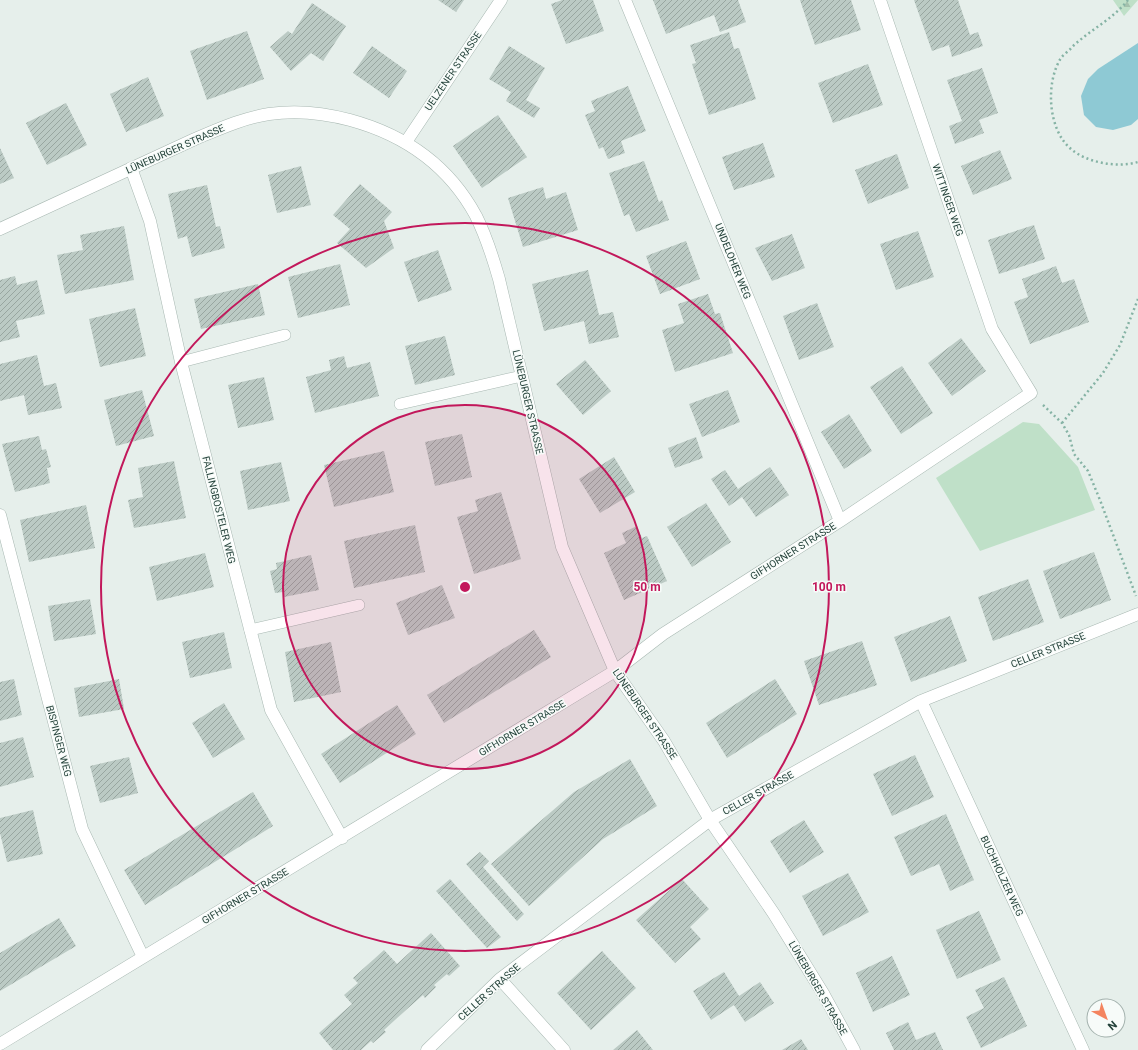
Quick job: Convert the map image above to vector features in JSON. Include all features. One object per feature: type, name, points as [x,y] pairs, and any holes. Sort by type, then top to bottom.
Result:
[{"type":"street","name":"UELZENER STRASSE","points":[[406,142],[501,0]]},
{"type":"street","name":"UNDELOHER WEG","points":[[625,0],[840,521]]},
{"type":"street","name":"WITTINGER WEG","points":[[880,0],[992,329],[1031,393]]},
{"type":"street","name":"LÜNEBURGER STRASSE","points":[[0,229],[194,139],[226,126],[269,114],[298,112],[318,113],[339,117],[377,128],[406,142],[440,167],[466,199],[486,239],[499,279],[562,546],[615,671],[664,741],[710,820],[774,914],[820,988],[854,1050]]},
{"type":"street","name":"FALLINGBOSTELER WEG","points":[[131,168],[150,221],[181,362],[271,710],[342,838]]},
{"type":"street","name":"GIFHORNER STRASSE","points":[[0,1044],[342,838],[615,671],[662,634],[840,521],[1031,393]]},
{"type":"street","name":"BISPINGER WEG","points":[[0,515],[82,829],[144,957]]},
{"type":"street","name":"CELLER STRASSE","points":[[426,1050],[500,979],[710,820],[921,701],[1138,614]]},
{"type":"street","name":"BUCHHOLZER WEG","points":[[921,701],[1083,1050]]},
{"type":"street","points":[[500,979],[564,1050]]},
{"type":"lane","points":[[181,362],[285,336]]},
{"type":"lane","points":[[400,404],[522,376]]},
{"type":"lane","points":[[250,630],[359,605]]},
{"type":"path","points":[[1128,0],[1110,18],[1078,42],[1062,58],[1054,75],[1051,87],[1051,103],[1059,134],[1070,149],[1084,157],[1101,162],[1117,164],[1138,162]]},
{"type":"path","points":[[1062,423],[1103,373],[1110,362],[1120,345],[1138,299]]},
{"type":"path","points":[[1031,393],[1062,423],[1069,435],[1074,454],[1088,471],[1138,602]]},
{"type":"green space","points":[[1113,0],[1138,0],[1124,16]]},
{"type":"green space","points":[[1023,422],[1039,424],[1078,467],[1095,510],[980,551],[936,478]]},
{"type":"water","points":[[1138,43],[1138,119],[1131,125],[1113,130],[1096,127],[1084,115],[1081,96],[1088,79],[1098,69]]},
{"type":"building","points":[[438,0],[464,0],[456,12]]},
{"type":"building","points":[[562,0],[593,0],[604,31],[566,44],[551,4]]},
{"type":"building","points":[[653,0],[738,0],[746,22],[720,32],[714,15],[666,34]]},
{"type":"building","points":[[800,0],[851,0],[861,30],[815,45]]},
{"type":"building","points":[[914,0],[958,0],[970,35],[978,32],[983,46],[952,57],[949,45],[932,51]]},
{"type":"building","points":[[312,3],[346,26],[323,61],[311,53],[291,71],[270,47],[288,31],[292,34]]},
{"type":"building","points":[[247,31],[264,79],[207,100],[190,51]]},
{"type":"building","points":[[729,32],[734,49],[739,48],[756,99],[709,115],[692,64],[696,63],[690,45]]},
{"type":"building","points":[[372,46],[407,71],[389,98],[353,73]]},
{"type":"building","points":[[509,46],[545,68],[526,100],[540,108],[534,118],[506,101],[511,92],[489,79]]},
{"type":"building","points":[[868,64],[883,105],[833,123],[818,83]]},
{"type":"building","points":[[982,68],[998,113],[979,120],[984,133],[955,144],[949,126],[962,121],[947,80]]},
{"type":"building","points":[[148,77],[164,116],[126,132],[110,94]]},
{"type":"building","points":[[628,86],[646,131],[621,141],[625,153],[608,159],[603,147],[599,149],[585,115],[595,111],[591,101]]},
{"type":"building","points":[[66,103],[87,145],[47,165],[26,123]]},
{"type":"building","points":[[498,115],[527,157],[482,188],[453,146]]},
{"type":"building","points":[[763,143],[775,177],[734,190],[722,157]]},
{"type":"building","points":[[0,148],[14,178],[0,184]]},
{"type":"building","points":[[1000,150],[1012,179],[973,195],[961,166]]},
{"type":"building","points":[[897,154],[909,188],[868,204],[855,170]]},
{"type":"building","points":[[644,161],[659,202],[662,200],[669,220],[636,232],[629,214],[624,216],[609,173]]},
{"type":"building","points":[[301,166],[311,205],[277,213],[268,175]]},
{"type":"building","points":[[360,184],[392,212],[384,221],[394,248],[366,268],[337,243],[350,229],[333,215]]},
{"type":"building","points":[[207,185],[216,227],[220,226],[225,248],[192,257],[187,236],[178,239],[168,194]]},
{"type":"building","points":[[543,187],[546,199],[566,192],[578,230],[523,247],[508,198]]},
{"type":"building","points":[[1034,225],[1045,259],[999,274],[988,240]]},
{"type":"building","points":[[124,226],[134,280],[65,294],[57,255],[83,250],[80,235]]},
{"type":"building","points":[[918,231],[934,277],[896,290],[880,244]]},
{"type":"building","points":[[792,234],[805,268],[772,281],[755,248]]},
{"type":"building","points":[[686,241],[700,279],[660,294],[646,256]]},
{"type":"building","points":[[438,250],[452,290],[418,302],[404,262]]},
{"type":"building","points":[[340,264],[350,305],[298,318],[288,277]]},
{"type":"building","points":[[1056,266],[1062,283],[1074,279],[1089,322],[1030,344],[1014,302],[1028,297],[1022,279]]},
{"type":"building","points":[[588,270],[599,315],[613,312],[619,337],[589,344],[584,321],[544,331],[532,284]]},
{"type":"building","points":[[15,276],[17,285],[37,280],[45,314],[16,321],[20,337],[0,342],[0,280]]},
{"type":"building","points":[[258,284],[265,315],[201,329],[194,299]]},
{"type":"building","points":[[708,294],[715,314],[720,313],[733,353],[675,372],[662,330],[684,323],[678,304]]},
{"type":"building","points":[[817,303],[834,347],[799,360],[783,316]]},
{"type":"building","points":[[135,308],[146,356],[100,367],[89,319]]},
{"type":"building","points":[[445,336],[455,375],[415,385],[405,346]]},
{"type":"building","points":[[961,338],[986,371],[952,396],[928,363]]},
{"type":"building","points":[[37,355],[44,386],[56,383],[62,408],[28,415],[24,395],[0,401],[0,364]]},
{"type":"building","points":[[344,356],[347,368],[370,362],[379,396],[315,413],[306,377],[331,370],[329,360]]},
{"type":"building","points":[[585,360],[611,391],[583,415],[556,384]]},
{"type":"building","points":[[902,366],[933,413],[901,434],[870,387]]},
{"type":"building","points":[[264,377],[274,420],[238,428],[228,385]]},
{"type":"building","points":[[142,390],[154,436],[116,446],[104,400]]},
{"type":"building","points":[[728,390],[740,422],[702,437],[689,404]]},
{"type":"building","points":[[849,414],[872,451],[844,469],[821,432]]},
{"type":"building","points":[[462,434],[472,477],[435,486],[425,442]]},
{"type":"building","points":[[39,436],[42,450],[46,449],[51,467],[47,468],[50,483],[15,492],[2,444]]},
{"type":"building","points":[[696,437],[703,458],[675,468],[668,448]]},
{"type":"building","points":[[384,451],[394,492],[334,507],[324,465]]},
{"type":"building","points":[[614,457],[635,492],[600,513],[579,479]]},
{"type":"building","points":[[174,461],[186,518],[134,528],[128,500],[143,497],[138,468]]},
{"type":"building","points":[[281,462],[290,501],[248,510],[240,471]]},
{"type":"building","points":[[770,467],[789,495],[756,517],[742,497],[729,506],[711,479],[725,470],[738,489]]},
{"type":"building","points":[[501,492],[521,559],[474,574],[457,517],[478,511],[475,500]]},
{"type":"building","points":[[706,503],[731,542],[692,567],[667,527]]},
{"type":"building","points":[[86,505],[95,548],[29,562],[20,520]]},
{"type":"building","points":[[415,525],[425,572],[354,588],[344,541]]},
{"type":"building","points":[[637,526],[642,538],[647,536],[667,581],[624,600],[604,553],[626,543],[622,533]]},
{"type":"building","points":[[1094,552],[1111,600],[1060,619],[1043,571]]},
{"type":"building","points":[[205,553],[214,587],[157,601],[149,567]]},
{"type":"building","points":[[311,555],[319,590],[284,597],[283,592],[275,593],[270,571],[277,569],[276,563]]},
{"type":"building","points":[[1028,579],[1044,622],[993,641],[978,597]]},
{"type":"building","points":[[442,585],[455,618],[408,635],[396,603]]},
{"type":"building","points":[[90,599],[96,634],[54,641],[48,606]]},
{"type":"building","points":[[950,616],[967,661],[911,682],[894,637]]},
{"type":"building","points":[[534,630],[551,657],[444,723],[427,695]]},
{"type":"building","points":[[224,632],[232,668],[190,678],[182,642]]},
{"type":"building","points":[[862,641],[877,685],[819,705],[804,661]]},
{"type":"building","points":[[331,642],[341,692],[294,702],[285,652]]},
{"type":"building","points":[[14,679],[22,715],[0,721],[0,682]]},
{"type":"building","points":[[119,679],[124,709],[79,717],[74,688]]},
{"type":"building","points":[[775,679],[797,714],[727,758],[706,723]]},
{"type":"building","points":[[224,703],[245,739],[213,758],[192,723]]},
{"type":"building","points":[[397,705],[416,734],[340,783],[321,754]]},
{"type":"building","points":[[23,737],[34,777],[0,787],[0,743]]},
{"type":"building","points":[[915,755],[934,797],[892,816],[873,774]]},
{"type":"building","points":[[129,757],[138,793],[100,803],[90,766]]},
{"type":"building","points":[[630,759],[657,806],[603,839],[529,906],[491,864],[574,792]]},
{"type":"building","points":[[253,792],[273,826],[145,905],[124,870]]},
{"type":"building","points":[[33,810],[43,854],[7,862],[0,833],[0,818]]},
{"type":"building","points":[[946,814],[974,880],[950,891],[939,864],[911,876],[894,837]]},
{"type":"building","points":[[804,820],[824,852],[790,873],[770,841]]},
{"type":"building","points":[[480,852],[489,861],[483,867],[524,914],[517,921],[466,864]]},
{"type":"building","points":[[848,873],[869,912],[823,936],[802,896]]},
{"type":"building","points":[[450,879],[501,937],[487,948],[436,891]]},
{"type":"building","points":[[682,879],[709,909],[690,927],[701,939],[675,963],[636,920]]},
{"type":"building","points":[[979,911],[1001,960],[957,979],[936,930]]},
{"type":"building","points":[[59,918],[76,946],[0,991],[0,953]]},
{"type":"building","points":[[431,933],[460,966],[449,976],[447,974],[434,985],[436,987],[425,998],[423,995],[384,1030],[386,1032],[373,1043],[371,1041],[361,1050],[333,1050],[319,1033],[352,1004],[344,995],[358,983],[353,978],[384,950],[397,964]]},
{"type":"building","points":[[602,951],[636,988],[591,1030],[557,993]]},
{"type":"building","points":[[892,956],[910,995],[873,1012],[856,973]]},
{"type":"building","points":[[724,972],[739,996],[760,982],[774,1003],[745,1022],[734,1005],[711,1020],[693,991]]},
{"type":"building","points":[[1004,977],[1027,1026],[981,1048],[966,1017],[984,1008],[975,990]]},
{"type":"building","points":[[908,1022],[916,1040],[935,1032],[943,1050],[894,1050],[886,1033]]},
{"type":"building","points":[[637,1030],[653,1050],[613,1050]]},
{"type":"building","points":[[801,1039],[808,1050],[782,1050]]}]
